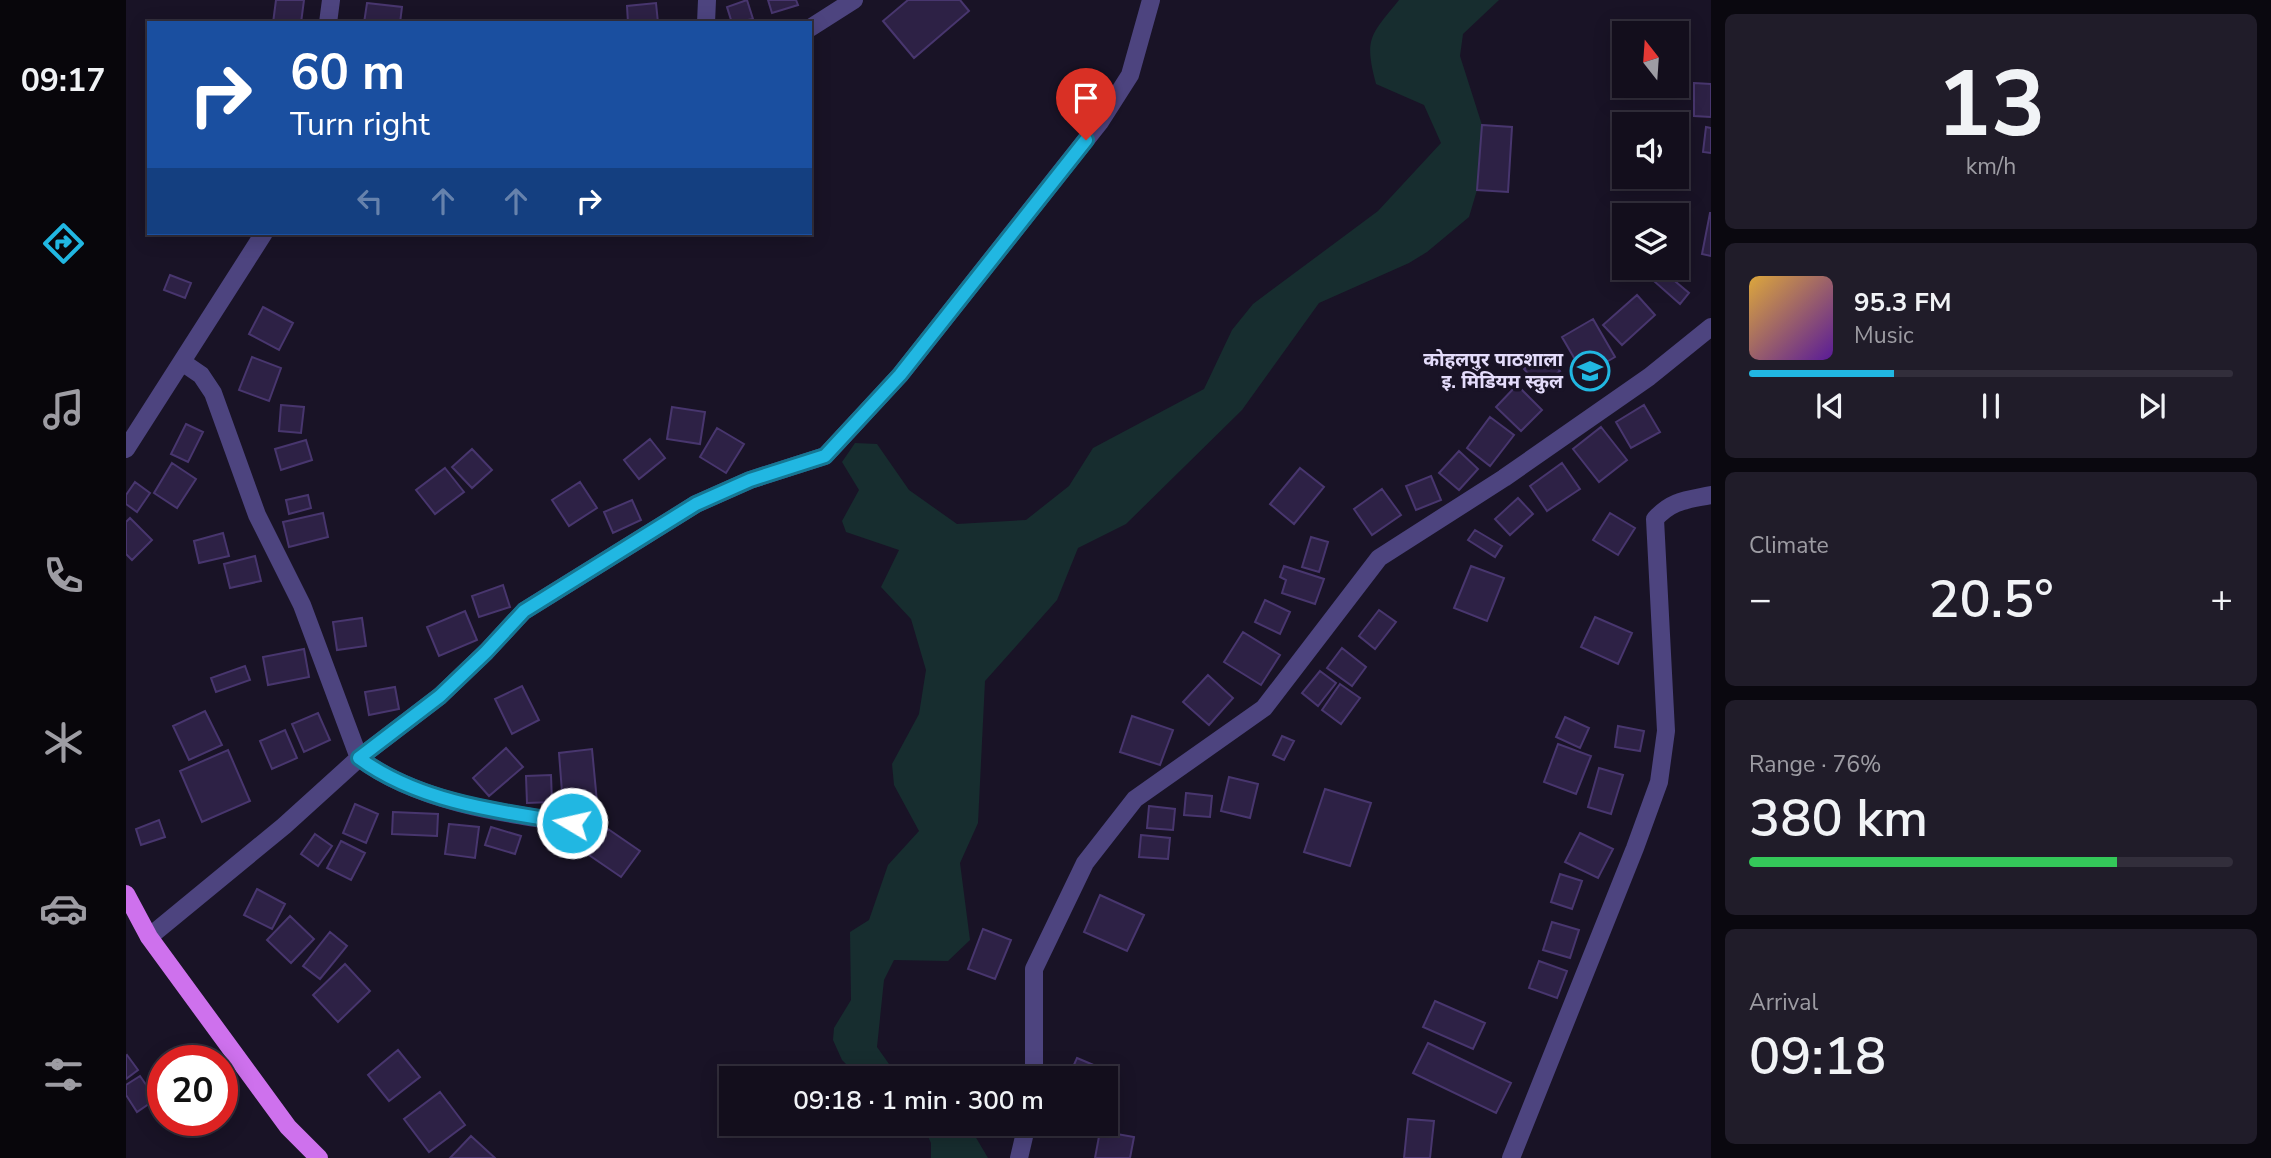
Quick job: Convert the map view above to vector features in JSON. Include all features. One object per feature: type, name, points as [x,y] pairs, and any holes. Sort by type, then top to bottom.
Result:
[{"type":"main road","points":[[126,894],[149,937],[288,1127],[319,1158]]},
{"type":"street","points":[[328,21],[331,0]]},
{"type":"street","points":[[706,21],[707,0]]},
{"type":"street","points":[[812,27],[854,0]]},
{"type":"street","points":[[149,937],[284,826],[359,758],[440,696],[524,611],[696,504],[750,480],[825,456],[900,375],[1100,122],[1130,75],[1151,0]]},
{"type":"street","points":[[126,449],[263,235]]},
{"type":"street","points":[[1034,1066],[1034,969],[1084,863],[1135,799],[1264,708],[1379,558],[1504,478],[1649,377],[1711,327]]},
{"type":"street","points":[[182,362],[201,375],[213,393],[257,515],[302,605],[359,758],[379,773],[420,790],[483,807],[572,823]]},
{"type":"street","points":[[1511,1158],[1659,782],[1666,730],[1655,519],[1666,507],[1683,500],[1711,495]]},
{"type":"street","points":[[1019,1158],[1024,1136]]},
{"type":"green space","points":[[1399,0],[1499,0],[1463,34],[1460,56],[1482,125],[1477,190],[1469,217],[1427,252],[1409,263],[1319,303],[1242,410],[1126,524],[1078,548],[1057,600],[985,681],[978,823],[960,863],[970,940],[948,961],[894,960],[884,980],[877,1047],[893,1066],[848,1066],[842,1060],[833,1040],[834,1028],[851,1000],[850,932],[869,920],[888,865],[919,831],[894,785],[892,764],[919,714],[926,670],[911,619],[881,587],[899,550],[846,532],[842,521],[859,490],[842,462],[855,443],[877,444],[909,490],[957,524],[1026,520],[1069,486],[1093,448],[1204,389],[1232,330],[1253,304],[1378,211],[1441,143],[1424,105],[1376,84],[1370,47],[1381,22]]},
{"type":"green space","points":[[928,1136],[975,1136],[988,1158],[931,1158],[931,1143]]},
{"type":"building","points":[[276,0],[304,0],[301,21],[273,21]]},
{"type":"building","points":[[747,0],[753,19],[731,21],[727,7]]},
{"type":"building","points":[[768,0],[796,0],[798,5],[772,13]]},
{"type":"building","points":[[908,0],[960,0],[969,11],[914,58],[883,21]]},
{"type":"building","points":[[367,3],[402,7],[400,21],[364,21]]},
{"type":"building","points":[[656,3],[658,21],[628,21],[627,6]]},
{"type":"building","points":[[1694,83],[1711,84],[1711,117],[1694,116]]},
{"type":"building","points":[[1482,125],[1512,127],[1508,192],[1477,190]]},
{"type":"building","points":[[1706,127],[1711,128],[1711,153],[1703,152]]},
{"type":"building","points":[[1711,213],[1711,256],[1702,254]]},
{"type":"building","points":[[170,275],[191,283],[185,298],[164,290]]},
{"type":"building","points":[[1674,280],[1689,293],[1680,304],[1655,282]]},
{"type":"building","points":[[1637,295],[1655,315],[1622,345],[1603,325]]},
{"type":"building","points":[[263,307],[293,323],[279,350],[249,334]]},
{"type":"building","points":[[1593,319],[1615,357],[1584,375],[1562,337]]},
{"type":"building","points":[[1544,352],[1560,371],[1539,387],[1524,369]]},
{"type":"building","points":[[252,357],[281,368],[269,401],[239,390]]},
{"type":"building","points":[[1517,385],[1542,410],[1521,431],[1496,407]]},
{"type":"building","points":[[281,405],[304,407],[301,433],[279,431]]},
{"type":"building","points":[[1644,405],[1660,432],[1631,448],[1616,422]]},
{"type":"building","points":[[672,407],[705,412],[700,444],[667,439]]},
{"type":"building","points":[[1490,417],[1514,435],[1490,466],[1467,448]]},
{"type":"building","points":[[186,424],[203,432],[188,462],[171,454]]},
{"type":"building","points":[[1601,427],[1627,460],[1599,482],[1573,449]]},
{"type":"building","points":[[717,428],[744,444],[726,473],[700,457]]},
{"type":"building","points":[[650,439],[665,458],[639,479],[624,460]]},
{"type":"building","points":[[306,440],[312,460],[281,470],[275,449]]},
{"type":"building","points":[[472,449],[492,470],[472,488],[452,467]]},
{"type":"building","points":[[1459,451],[1478,469],[1459,490],[1439,473]]},
{"type":"building","points":[[172,463],[196,479],[177,508],[154,493]]},
{"type":"building","points":[[1562,463],[1580,489],[1547,511],[1530,486]]},
{"type":"building","points":[[445,468],[464,492],[435,514],[416,490]]},
{"type":"building","points":[[1300,468],[1324,487],[1294,524],[1270,504]]},
{"type":"building","points":[[1431,476],[1441,500],[1416,510],[1406,486]]},
{"type":"building","points":[[135,482],[150,493],[137,512],[126,504],[126,495]]},
{"type":"building","points":[[580,482],[597,508],[569,526],[552,500]]},
{"type":"building","points":[[1382,489],[1401,515],[1372,535],[1354,509]]},
{"type":"building","points":[[308,495],[311,508],[289,514],[286,500]]},
{"type":"building","points":[[1518,498],[1533,514],[1510,535],[1495,519]]},
{"type":"building","points":[[632,500],[641,520],[613,533],[604,512]]},
{"type":"building","points":[[323,513],[328,537],[289,547],[283,522]]},
{"type":"building","points":[[1610,513],[1635,528],[1618,555],[1593,540]]},
{"type":"building","points":[[130,518],[152,540],[132,560],[126,554],[126,522]]},
{"type":"building","points":[[1475,530],[1502,546],[1495,557],[1468,540]]},
{"type":"building","points":[[223,533],[229,556],[199,563],[194,541]]},
{"type":"building","points":[[1311,537],[1328,542],[1319,572],[1302,567]]},
{"type":"building","points":[[255,556],[261,581],[230,588],[224,564]]},
{"type":"building","points":[[1284,566],[1324,579],[1315,604],[1282,593],[1286,580],[1280,577]]},
{"type":"building","points":[[1471,566],[1504,578],[1487,621],[1454,608]]},
{"type":"building","points":[[503,585],[510,607],[479,617],[472,596]]},
{"type":"building","points":[[1265,600],[1290,612],[1280,634],[1255,622]]},
{"type":"building","points":[[1379,610],[1396,622],[1375,649],[1359,636]]},
{"type":"building","points":[[465,611],[477,640],[439,656],[427,627]]},
{"type":"building","points":[[1595,617],[1632,633],[1618,664],[1581,647]]},
{"type":"building","points":[[362,618],[366,646],[337,650],[333,622]]},
{"type":"building","points":[[1243,632],[1280,655],[1261,685],[1224,662]]},
{"type":"building","points":[[1342,648],[1366,667],[1352,686],[1327,668]]},
{"type":"building","points":[[304,649],[309,677],[268,685],[263,657]]},
{"type":"building","points":[[245,666],[250,680],[216,692],[211,678]]},
{"type":"building","points":[[1320,671],[1336,683],[1318,706],[1302,693]]},
{"type":"building","points":[[1208,675],[1233,698],[1209,725],[1183,702]]},
{"type":"building","points":[[1340,684],[1360,698],[1341,724],[1322,710]]},
{"type":"building","points":[[522,686],[539,720],[512,734],[495,699]]},
{"type":"building","points":[[395,687],[399,709],[369,715],[365,692]]},
{"type":"building","points":[[205,711],[222,745],[189,760],[173,726]]},
{"type":"building","points":[[318,713],[330,740],[304,752],[292,724]]},
{"type":"building","points":[[1132,716],[1173,730],[1160,765],[1120,752]]},
{"type":"building","points":[[1565,717],[1589,728],[1580,748],[1556,737]]},
{"type":"building","points":[[1618,726],[1644,731],[1640,751],[1615,747]]},
{"type":"building","points":[[285,730],[297,758],[272,769],[260,741]]},
{"type":"building","points":[[1282,736],[1294,741],[1284,760],[1273,755]]},
{"type":"building","points":[[1558,744],[1591,756],[1576,794],[1544,782]]},
{"type":"building","points":[[506,748],[523,767],[489,796],[473,778]]},
{"type":"building","points":[[592,749],[597,802],[563,805],[559,753]]},
{"type":"building","points":[[228,750],[250,801],[202,822],[180,771]]},
{"type":"building","points":[[1599,768],[1623,775],[1611,814],[1588,807]]},
{"type":"building","points":[[551,775],[552,802],[527,803],[526,776]]},
{"type":"building","points":[[1229,777],[1258,784],[1250,818],[1221,811]]},
{"type":"building","points":[[1325,789],[1371,803],[1350,866],[1304,852]]},
{"type":"building","points":[[1186,793],[1212,796],[1210,817],[1184,815]]},
{"type":"building","points":[[355,804],[378,814],[366,843],[343,833]]},
{"type":"building","points":[[1149,806],[1175,809],[1173,830],[1147,828]]},
{"type":"building","points":[[393,812],[438,814],[437,836],[392,834]]},
{"type":"building","points":[[159,820],[165,837],[141,845],[136,829]]},
{"type":"building","points":[[449,824],[479,827],[475,858],[445,854]]},
{"type":"building","points":[[491,827],[521,836],[515,854],[485,845]]},
{"type":"building","points":[[608,829],[640,851],[621,877],[589,855]]},
{"type":"building","points":[[1580,833],[1613,849],[1598,878],[1565,862]]},
{"type":"building","points":[[315,834],[332,846],[318,866],[301,854]]},
{"type":"building","points":[[1141,835],[1170,838],[1168,859],[1139,857]]},
{"type":"building","points":[[341,841],[365,853],[351,880],[327,868]]},
{"type":"building","points":[[1560,874],[1582,881],[1572,909],[1551,902]]},
{"type":"building","points":[[257,889],[285,904],[272,929],[244,915]]},
{"type":"building","points":[[1100,895],[1144,915],[1127,951],[1084,932]]},
{"type":"building","points":[[290,916],[314,939],[291,963],[267,940]]},
{"type":"building","points":[[1552,922],[1579,930],[1570,958],[1543,950]]},
{"type":"building","points":[[983,929],[1011,940],[995,979],[968,969]]},
{"type":"building","points":[[330,932],[347,946],[320,979],[303,966]]},
{"type":"building","points":[[1539,961],[1567,971],[1557,998],[1529,988]]},
{"type":"building","points":[[345,964],[370,991],[338,1022],[313,995]]},
{"type":"building","points":[[1435,1001],[1485,1023],[1473,1049],[1423,1027]]},
{"type":"building","points":[[1428,1043],[1511,1083],[1496,1113],[1413,1073]]},
{"type":"building","points":[[398,1050],[420,1077],[389,1101],[368,1075]]},
{"type":"building","points":[[126,1056],[138,1070],[126,1079]]},
{"type":"building","points":[[1077,1058],[1096,1066],[1073,1066]]},
{"type":"building","points":[[140,1076],[147,1086],[147,1105],[137,1112],[126,1095],[126,1085]]},
{"type":"building","points":[[440,1092],[465,1125],[429,1152],[404,1119]]},
{"type":"building","points":[[1408,1119],[1434,1121],[1430,1158],[1404,1158]]},
{"type":"building","points":[[1118,1134],[1134,1137],[1130,1158],[1095,1158],[1099,1136]]},
{"type":"building","points":[[471,1136],[495,1158],[450,1158]]},
{"type":"place","name":"कोहलपुर पाठशाला इ. मिडियम स्कुल","points":[[1590,371]]},
{"type":"route","points":[[572,823],[444,797],[408,786],[379,773],[359,758],[440,696],[524,611],[696,504],[750,480],[825,456],[900,375],[1086,140]]}]
